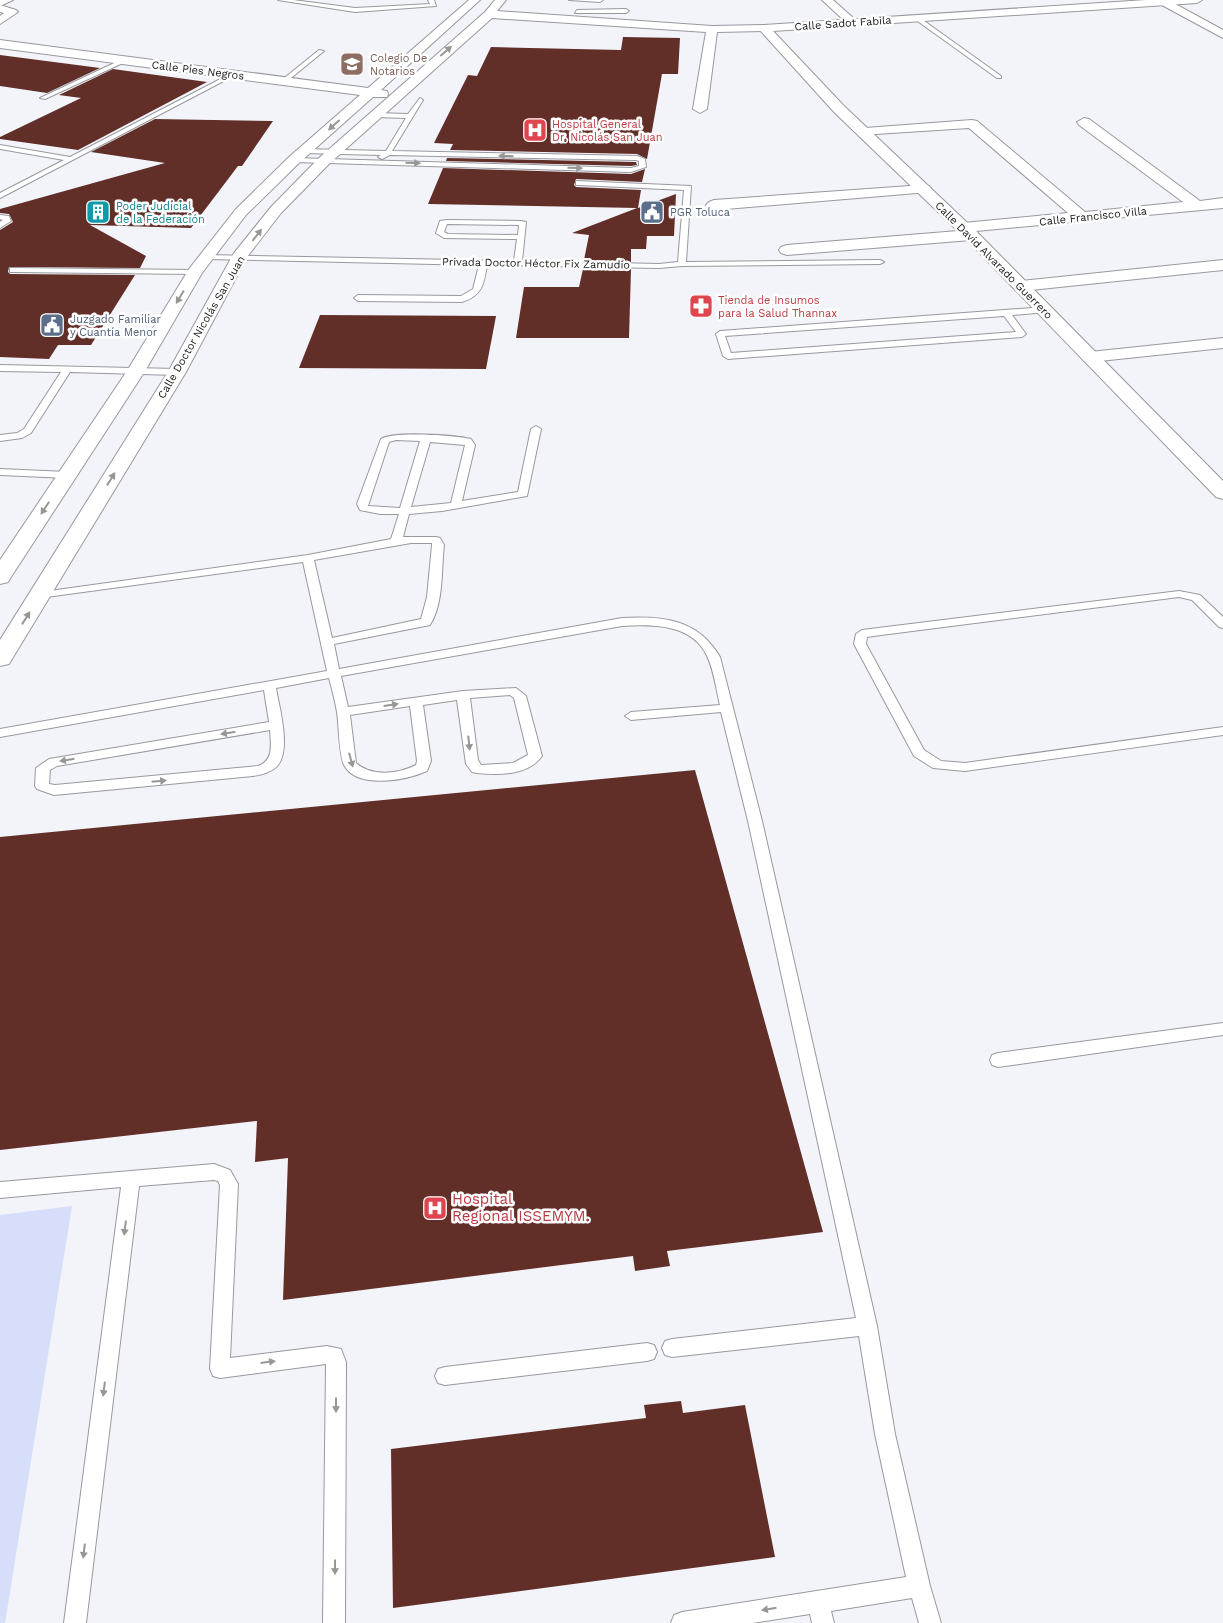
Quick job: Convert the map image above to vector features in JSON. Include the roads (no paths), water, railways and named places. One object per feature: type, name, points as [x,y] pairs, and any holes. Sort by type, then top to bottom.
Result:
[{"type":"street","points":[[0,3],[8,0]]},
{"type":"street","points":[[0,577],[136,371],[195,272],[241,212],[299,155],[475,0]]},
{"type":"street","name":"Calle Doctor Nicolás San Juan","points":[[0,659],[177,372],[240,256],[276,210],[329,157],[396,95],[489,14],[501,0]]},
{"type":"street","points":[[827,0],[853,23]]},
{"type":"street","name":"Calle Sadot Fabila","points":[[489,14],[712,29],[764,28],[1197,0]]},
{"type":"street","points":[[1164,2],[1223,34]]},
{"type":"street","points":[[0,8],[12,12],[0,21]]},
{"type":"street","name":"Calle David Alvarado Guerrero","points":[[764,28],[839,108],[967,231],[1223,493]]},
{"type":"street","points":[[700,109],[712,29]]},
{"type":"street","name":"Calle Pies Negros","points":[[0,44],[396,95]]},
{"type":"street","points":[[1084,122],[1196,205]]},
{"type":"street","points":[[865,132],[972,124],[1082,217]]},
{"type":"street","points":[[714,205],[924,190]]},
{"type":"street","name":"Calle Francisco Villa","points":[[787,250],[1223,203]]},
{"type":"street","points":[[1021,286],[1223,265]]},
{"type":"street","points":[[1090,357],[1223,342]]},
{"type":"lane","points":[[281,0],[355,10],[433,6],[431,0]]},
{"type":"lane","points":[[572,0],[600,0]]},
{"type":"lane","points":[[577,12],[626,8],[627,23]]},
{"type":"lane","points":[[918,18],[1000,76]]},
{"type":"lane","points":[[284,81],[321,51]]},
{"type":"lane","points":[[43,98],[125,60]]},
{"type":"lane","points":[[0,196],[234,74]]},
{"type":"lane","points":[[376,162],[386,154],[420,100]]},
{"type":"lane","points":[[375,115],[410,116]]},
{"type":"lane","points":[[0,147],[72,159]]},
{"type":"lane","points":[[434,154],[638,158],[643,160],[642,167],[631,170],[376,162],[299,155],[329,157],[434,154]]},
{"type":"lane","points":[[430,164],[434,154]]},
{"type":"lane","points":[[579,183],[688,188],[682,264]]},
{"type":"lane","points":[[0,217],[7,220],[0,226]]},
{"type":"lane","points":[[518,262],[523,224],[517,222],[447,222],[443,223],[440,233],[447,236],[521,237]]},
{"type":"lane","name":"Privada Doctor Héctor Fix Zamudio","points":[[205,257],[240,256],[672,266],[682,264],[880,262]]},
{"type":"lane","points":[[358,298],[462,299],[473,297],[478,291],[483,262]]},
{"type":"lane","points":[[13,270],[195,272]]},
{"type":"lane","points":[[1006,313],[1022,334],[728,356],[720,334],[1044,310]]},
{"type":"lane","points":[[0,368],[177,372]]},
{"type":"lane","points":[[0,438],[19,436],[28,431],[68,369]]},
{"type":"lane","points":[[456,504],[470,445],[467,442],[426,437],[396,437],[385,441],[362,504],[364,508],[371,510],[404,512],[523,494],[536,429]]},
{"type":"lane","points":[[396,542],[426,437]]},
{"type":"lane","points":[[0,472],[68,474]]},
{"type":"lane","points":[[39,595],[308,558],[396,542],[436,540],[438,545],[430,617],[426,622],[328,642]]},
{"type":"lane","points":[[308,558],[312,584],[328,642],[343,712],[350,764],[354,769],[371,777],[406,774],[422,768],[424,761],[416,701]]},
{"type":"lane","points":[[1223,624],[1196,597],[1179,594],[881,631],[862,634],[860,644],[920,753],[938,765],[965,767],[1223,731]]},
{"type":"lane","points":[[0,733],[590,627],[648,619],[670,624],[690,632],[709,644],[714,656],[755,821],[867,1326],[885,1434],[918,1586],[930,1623]]},
{"type":"lane","points":[[268,684],[276,725],[277,754],[276,761],[268,768],[253,772],[54,790],[42,786],[43,768],[54,762],[276,725]]},
{"type":"lane","points":[[343,712],[464,695],[516,692],[520,696],[534,756],[530,762],[520,766],[487,770],[477,768],[471,761],[464,695]]},
{"type":"lane","points":[[630,716],[727,708]]},
{"type":"lane","points":[[998,1060],[1223,1029]]},
{"type":"lane","points":[[0,1190],[214,1172],[224,1175],[230,1184],[220,1369],[327,1355],[334,1356],[336,1362],[334,1623]]},
{"type":"lane","points":[[74,1623],[131,1180]]},
{"type":"lane","points":[[672,1348],[867,1326]]},
{"type":"lane","points":[[445,1376],[647,1352]]},
{"type":"lane","points":[[682,1623],[918,1586]]},
{"type":"lane","points":[[817,1601],[822,1623]]},
{"type":"place","name":"Colegio De Notarios","points":[[352,64]]},
{"type":"place","name":"Hospital General Dr. Nicolás San Juan","points":[[535,130]]},
{"type":"place","name":"Poder Judicial de la Federación","points":[[98,212]]},
{"type":"place","name":"PGR Toluca","points":[[652,212]]},
{"type":"place","name":"Tienda de Insumos para la Salud Thannax","points":[[701,306]]},
{"type":"place","name":"Juzgado Familiar y Cuantía Menor","points":[[52,325]]},
{"type":"place","name":"Hospital Regional ISSEMYM.","points":[[435,1208]]}]
